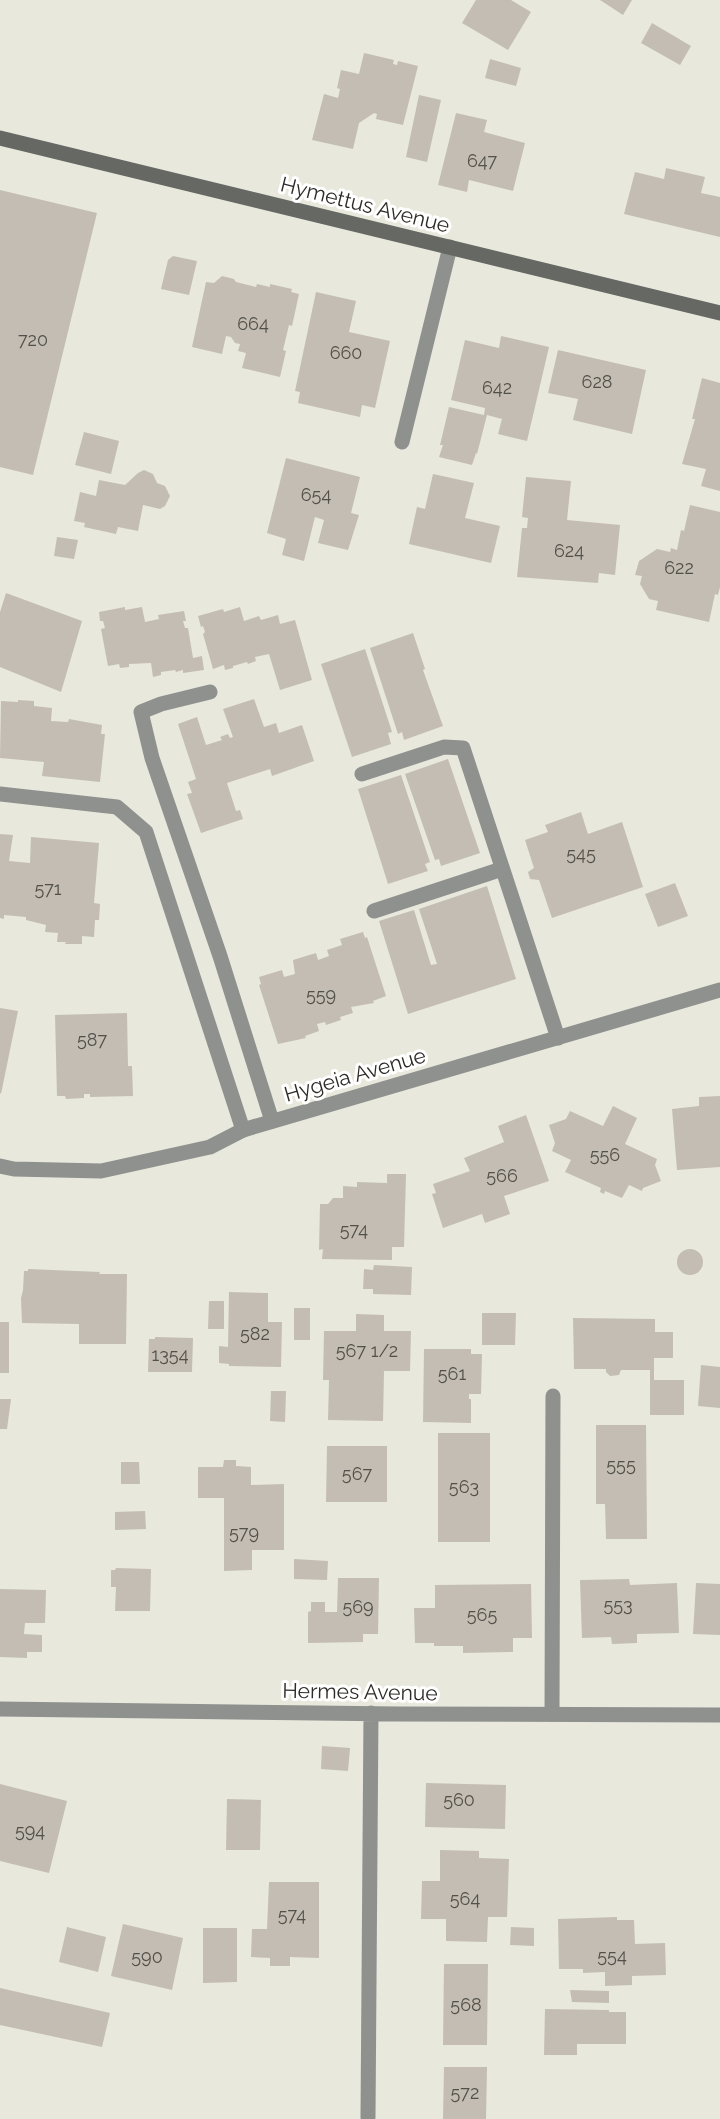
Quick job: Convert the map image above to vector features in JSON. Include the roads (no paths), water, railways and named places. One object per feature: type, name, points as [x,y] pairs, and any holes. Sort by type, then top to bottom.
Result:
[{"type":"street","name":"Hymettus Avenue","points":[[0,138],[720,313]]},
{"type":"street","points":[[402,442],[450,247]]},
{"type":"street","points":[[210,692],[161,704],[141,712],[152,758],[220,957],[272,1121]]},
{"type":"street","points":[[362,774],[444,747],[463,748],[558,1038]]},
{"type":"street","points":[[0,794],[117,807],[146,832],[243,1130]]},
{"type":"street","points":[[374,911],[502,869]]},
{"type":"street","name":"Hygeia Avenue","points":[[0,1166],[14,1169],[101,1172],[210,1147],[243,1130],[272,1121],[720,990]]},
{"type":"street","points":[[552,1714],[553,1396]]},
{"type":"street","name":"Hermes Avenue","points":[[0,1709],[720,1715]]},
{"type":"street","points":[[368,2117],[371,1713]]}]
